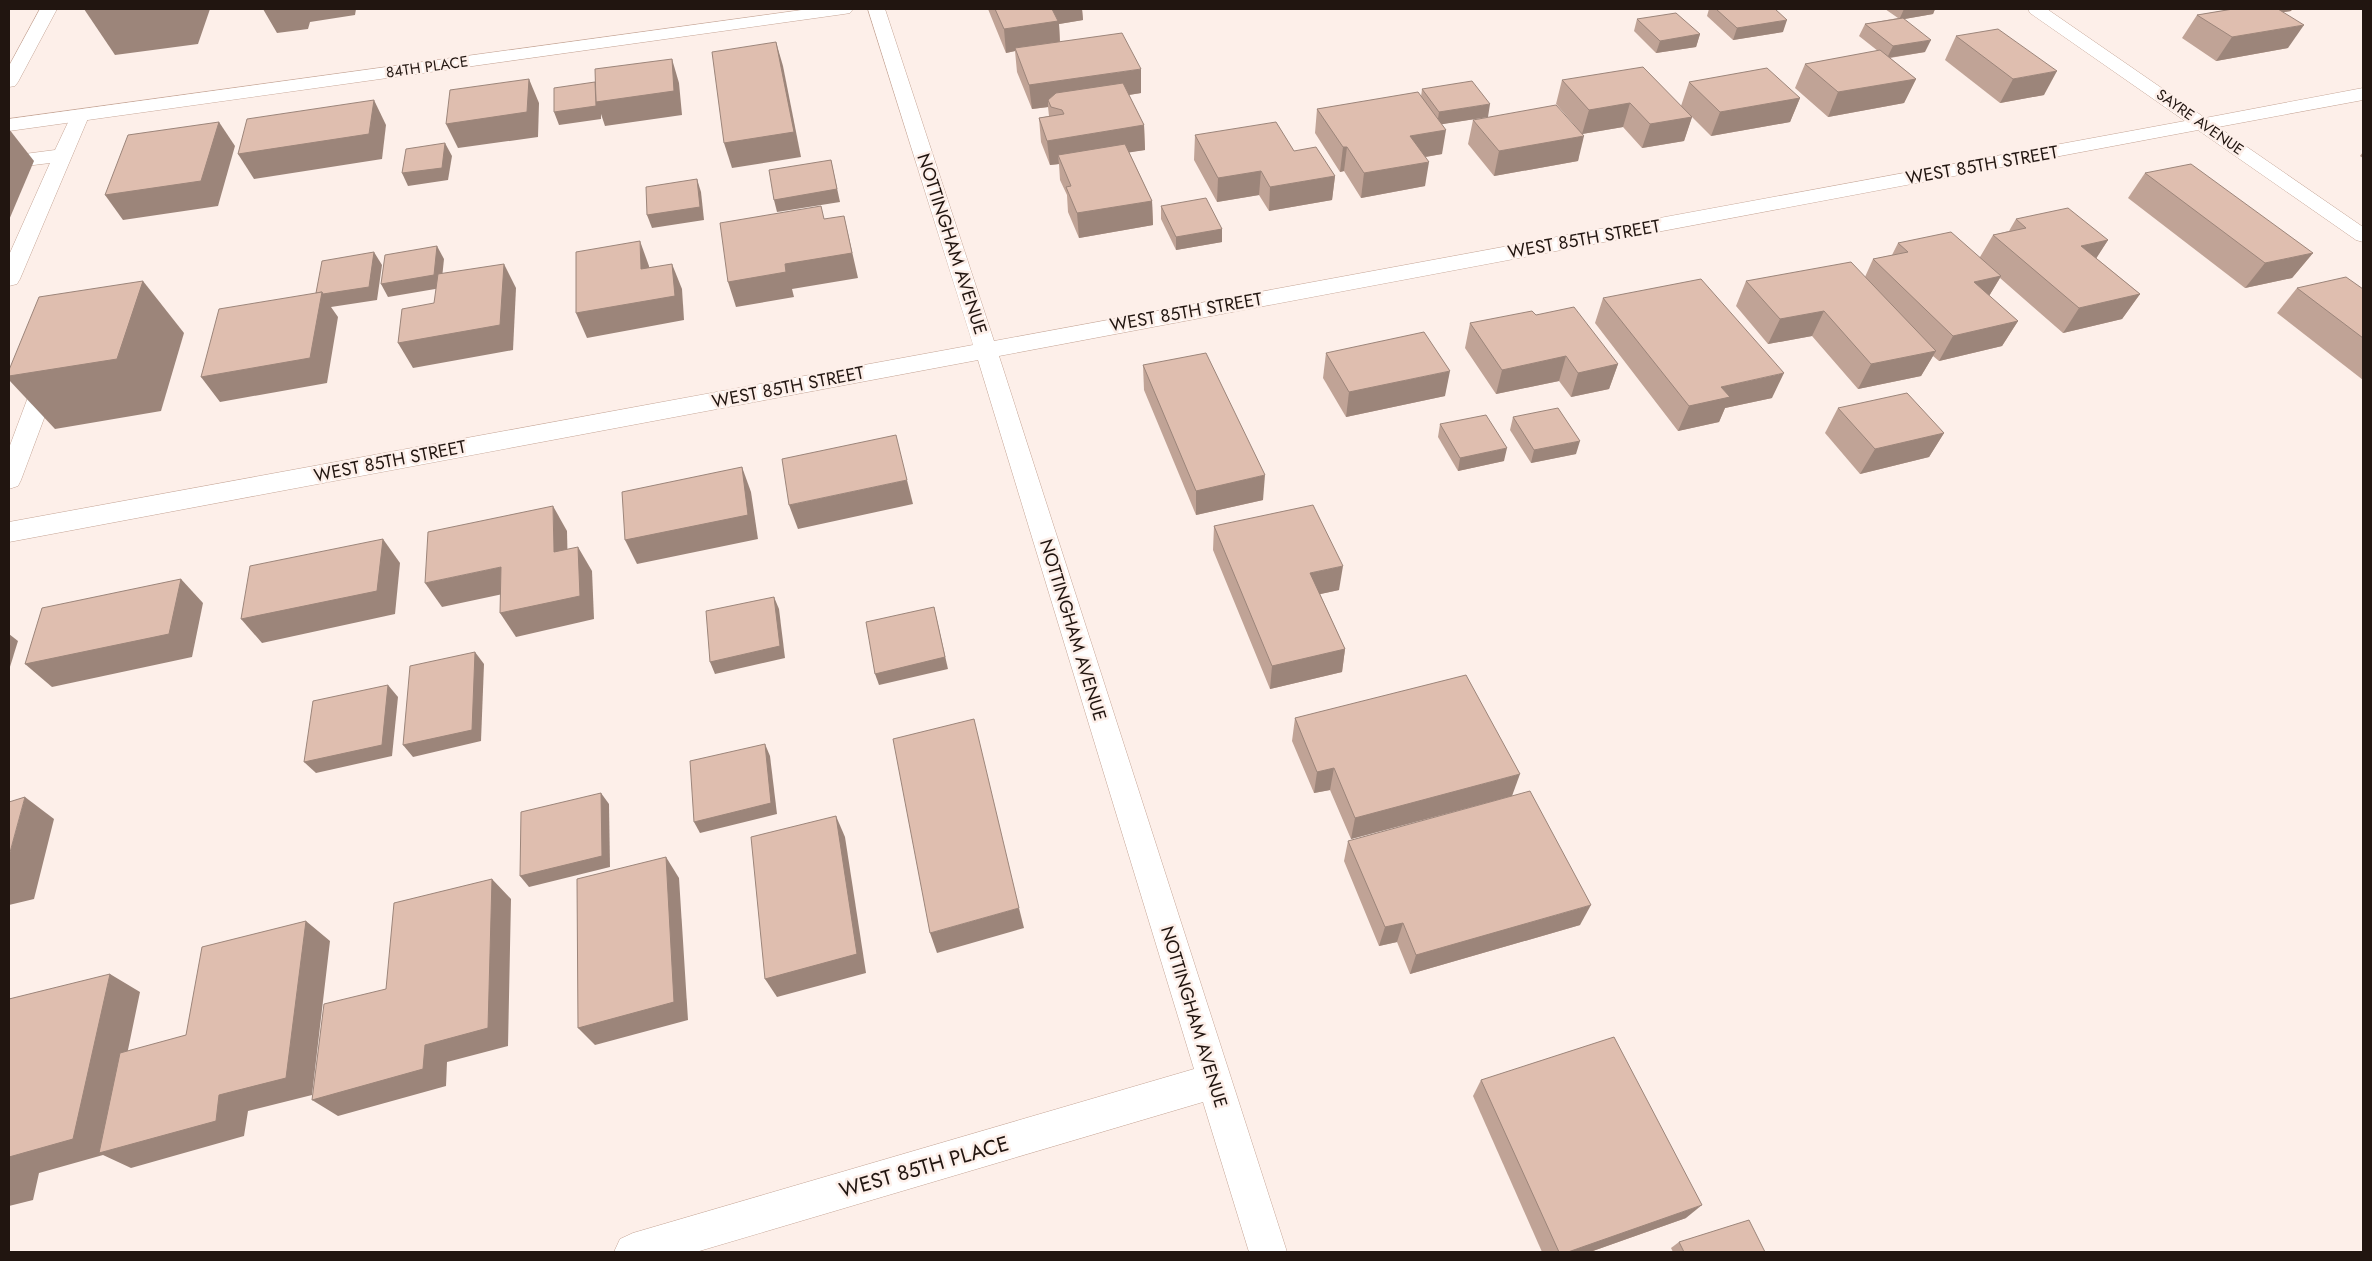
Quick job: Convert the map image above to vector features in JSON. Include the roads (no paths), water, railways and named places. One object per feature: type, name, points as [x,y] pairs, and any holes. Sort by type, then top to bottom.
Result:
[{"type":"street","points":[[9,82],[48,9]]},
{"type":"street","name":"84TH PLACE","points":[[9,125],[844,9]]},
{"type":"street","name":"NOTTINGHAM AVENUE","points":[[876,9],[986,350],[1268,1252]]},
{"type":"street","name":"SAYRE AVENUE","points":[[2036,9],[2363,236]]},
{"type":"street","name":"WEST 85TH STREET","points":[[9,532],[2363,94]]},
{"type":"street","points":[[9,279],[80,116]]},
{"type":"street","points":[[9,162],[63,155]]},
{"type":"street","points":[[9,480],[56,354]]},
{"type":"street","name":"WEST 85TH PLACE","points":[[633,1252],[1214,1081]]}]
